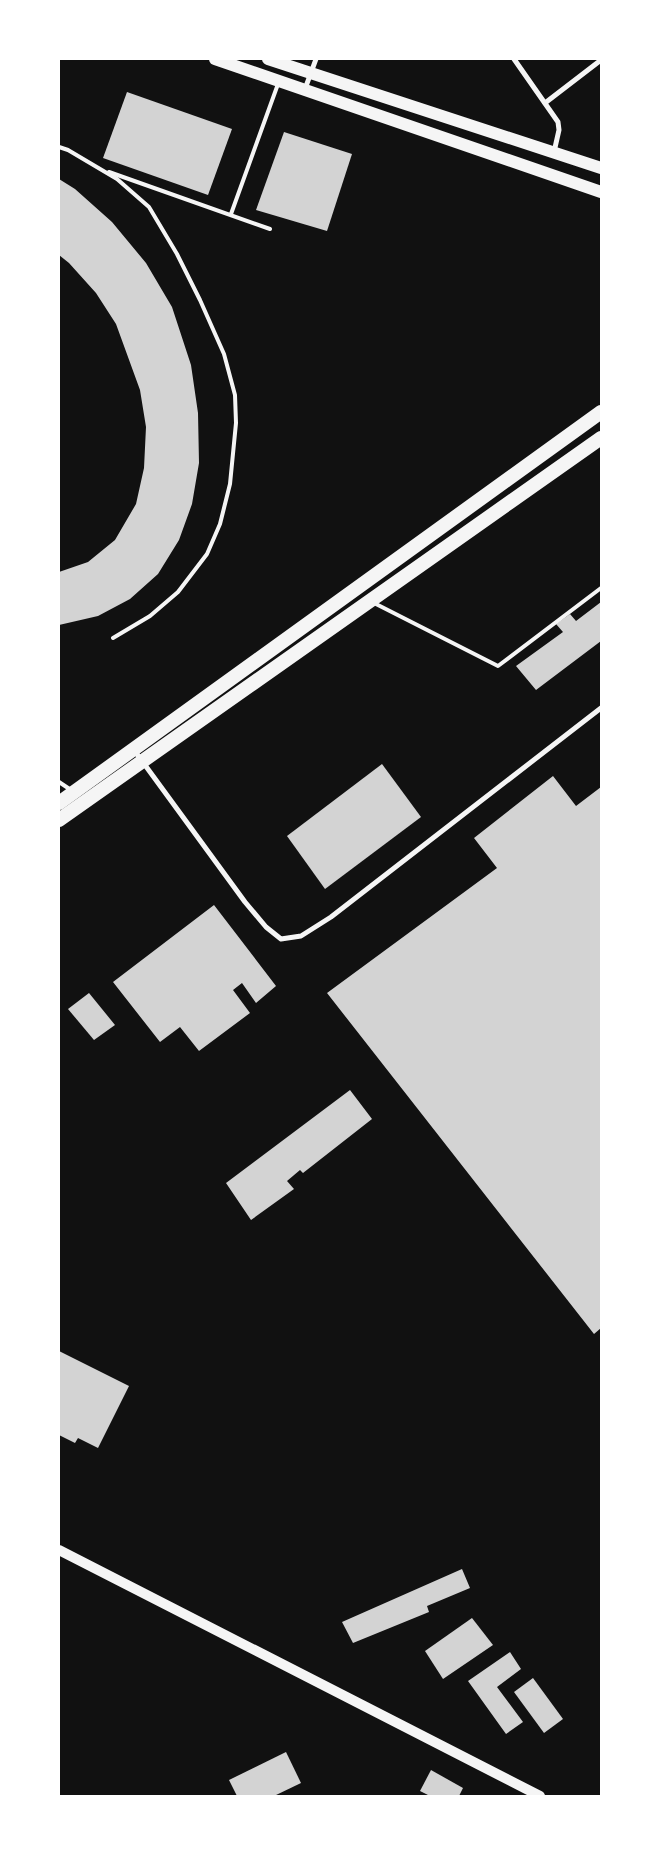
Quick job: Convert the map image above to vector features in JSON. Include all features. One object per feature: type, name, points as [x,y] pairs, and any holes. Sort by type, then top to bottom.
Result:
[{"type":"highway","points":[[71,812],[60,802],[601,412]]},
{"type":"highway","points":[[59,820],[601,438]]},
{"type":"main road","points":[[215,59],[498,157],[600,189]]},
{"type":"main road","points":[[268,59],[601,168]]},
{"type":"main road","points":[[498,157],[504,136]]},
{"type":"main road","points":[[59,1550],[540,1796]]},
{"type":"street","points":[[305,90],[316,59]]},
{"type":"street","points":[[514,59],[545,102],[559,126],[554,152]]},
{"type":"street","points":[[545,102],[601,60]]},
{"type":"street","points":[[134,750],[245,902],[266,927],[281,939],[300,936],[331,917],[601,708]]},
{"type":"lane","points":[[231,214],[279,82]]},
{"type":"lane","points":[[59,148],[68,150],[117,179],[149,208],[177,254],[224,354],[235,395],[236,423],[230,484],[220,524],[206,554],[178,592],[150,616],[113,638]]},
{"type":"lane","points":[[99,168],[270,229]]},
{"type":"lane","points":[[352,592],[498,666],[601,588]]},
{"type":"lane","points":[[59,782],[74,792]]},
{"type":"building","points":[[127,92],[232,129],[208,195],[103,158]]},
{"type":"building","points":[[284,132],[352,154],[327,231],[256,210]]},
{"type":"building","points":[[59,179],[75,189],[112,222],[146,263],[172,307],[191,365],[198,413],[199,463],[192,504],[179,540],[158,574],[130,599],[98,616],[59,625],[59,572],[88,562],[115,540],[136,504],[144,468],[146,427],[140,390],[116,324],[96,293],[69,263],[59,255]]},
{"type":"building","points":[[601,602],[601,641],[536,690],[516,666],[563,632],[556,624],[570,614],[576,621]]},
{"type":"building","points":[[382,764],[421,817],[325,889],[287,836]]},
{"type":"building","points":[[553,776],[576,806],[601,787],[601,1328],[594,1334],[327,993],[497,868],[474,838]]},
{"type":"building","points":[[214,905],[276,986],[256,1003],[242,983],[233,990],[250,1013],[199,1051],[180,1027],[160,1042],[113,982]]},
{"type":"building","points":[[89,993],[115,1025],[94,1040],[68,1009]]},
{"type":"building","points":[[350,1090],[372,1119],[303,1173],[300,1170],[287,1181],[294,1189],[251,1220],[226,1183]]},
{"type":"building","points":[[59,1351],[129,1386],[98,1448],[78,1438],[75,1443],[59,1435]]},
{"type":"building","points":[[462,1569],[470,1588],[427,1606],[429,1612],[353,1643],[342,1622]]},
{"type":"building","points":[[472,1618],[493,1645],[443,1679],[425,1651]]},
{"type":"building","points":[[510,1652],[521,1669],[497,1687],[523,1722],[506,1734],[468,1681]]},
{"type":"building","points":[[533,1678],[563,1719],[544,1733],[514,1692]]},
{"type":"building","points":[[286,1752],[301,1783],[274,1796],[237,1796],[229,1780]]},
{"type":"building","points":[[431,1770],[463,1788],[459,1796],[430,1796],[420,1791]]}]
